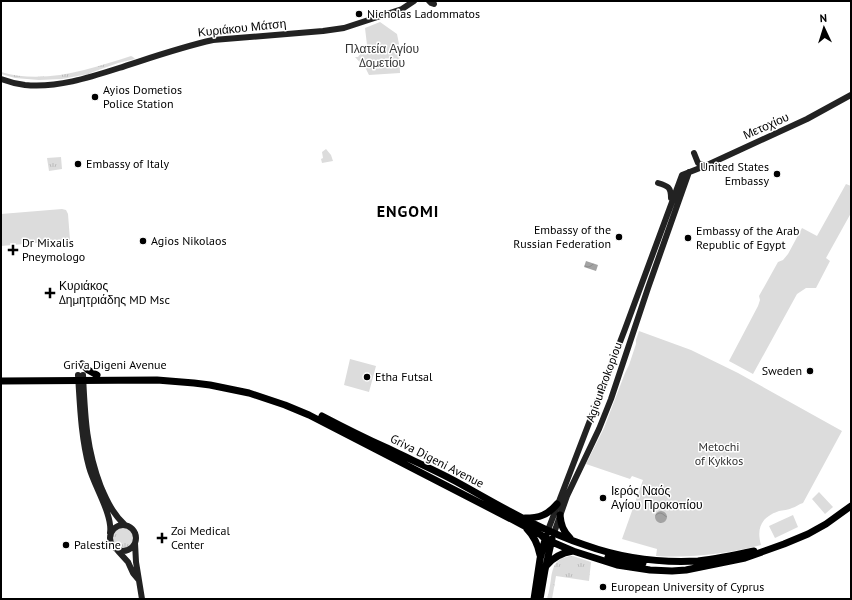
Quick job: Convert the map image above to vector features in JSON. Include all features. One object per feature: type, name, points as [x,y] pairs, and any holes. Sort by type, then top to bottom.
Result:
[{"type":"main road","name":"Κυριάκου Μάτση","points":[[1,79],[18,84],[31,85],[77,81],[182,48],[213,40],[344,28],[402,9],[414,1]]},
{"type":"main road","name":"Μετοχίου","points":[[682,175],[807,119],[851,95]]},
{"type":"main road","points":[[694,153],[698,163],[705,166]]},
{"type":"main road","name":"Agiou Prokopiou","points":[[540,599],[545,570],[548,536],[560,515],[611,399],[646,293],[689,172]]},
{"type":"main road","name":"Agiou Prokopiou","points":[[534,599],[540,559],[557,504],[625,329],[682,175]]},
{"type":"main road","points":[[658,183],[670,189],[672,202]]},
{"type":"main road","points":[[82,364],[88,370],[97,375]]},
{"type":"main road","name":"Griva Digeni Avenue","points":[[1,381],[81,378],[97,375],[176,377],[212,381],[279,398],[310,410],[453,480],[573,551],[617,564],[650,570],[680,570],[745,558],[808,534],[826,524],[851,505]]},
{"type":"main road","name":"Griva Digeni Avenue","points":[[1,376],[157,380],[194,383],[249,393],[309,415],[522,521]]},
{"type":"main road","points":[[81,378],[86,426],[92,461],[108,503],[118,518],[135,532],[135,554],[142,599]]},
{"type":"main road","points":[[81,378],[81,418],[84,444],[89,468],[109,517],[111,529],[109,538],[110,543],[128,562],[133,573],[138,579]]},
{"type":"main road","points":[[540,559],[539,550],[534,538],[522,521],[543,516],[557,504]]},
{"type":"main road","name":"Griva Digeni Avenue","points":[[548,536],[572,540],[594,548],[635,558],[672,561],[699,561],[754,551],[783,543],[816,528],[851,505]]},
{"type":"main road","points":[[560,515],[564,531],[572,540]]},
{"type":"main road","points":[[110,534],[115,527],[119,525],[126,525]]},
{"type":"main road","name":"Griva Digeni Avenue","points":[[548,536],[587,551],[630,562],[672,566],[719,563]]},
{"type":"main road","points":[[118,551],[127,551],[131,549],[135,543]]},
{"type":"main road","points":[[545,570],[556,556],[573,551]]},
{"type":"green space","name":"Πλατεία Αγίου Δομετίου","points":[[380,22],[397,34],[399,44],[400,73],[369,75],[366,69],[355,57],[358,57],[367,45],[365,28]]},
{"type":"green space","points":[[131,56],[135,59],[118,63],[88,74],[62,79],[39,80],[15,78],[1,74],[1,72],[18,76],[34,77],[67,74],[100,66]]},
{"type":"green space","points":[[326,149],[331,155],[333,161],[322,163],[322,152]]},
{"type":"green space","points":[[61,157],[62,169],[49,171],[47,158]]},
{"type":"green space","points":[[846,184],[851,186],[851,213],[826,258],[830,261],[816,288],[806,288],[797,294],[753,374],[729,361],[758,306],[760,300],[759,296],[778,262],[783,260],[788,254],[802,228],[817,236]]},
{"type":"green space","points":[[62,209],[66,210],[68,214],[70,240],[1,246],[1,214]]},
{"type":"green space","name":"Metochi of Kykkos","points":[[639,331],[691,350],[738,373],[842,431],[803,503],[790,509],[773,513],[768,516],[762,524],[759,533],[761,545],[709,555],[656,556],[657,549],[622,539],[643,480],[632,476],[630,479],[586,464],[604,428],[629,365]]},
{"type":"green space","points":[[350,359],[376,366],[369,392],[344,385]]},
{"type":"green space","points":[[819,492],[833,507],[825,514],[812,499]]},
{"type":"green space","points":[[793,515],[798,527],[775,538],[769,526]]},
{"type":"green space","points":[[119,527],[127,527],[134,534],[134,542],[127,549],[119,549],[112,542],[112,534]]},
{"type":"green space","points":[[573,556],[591,562],[589,581],[556,576],[552,599],[547,599],[555,565],[563,558]]},
{"type":"water","points":[[586,261],[598,265],[596,271],[584,267]]},
{"type":"water","points":[[659,511],[663,511],[667,517],[663,523],[659,523],[655,519],[655,515]]},
{"type":"place","name":"Nicholas Ladommatos","points":[[359,14]]},
{"type":"place","name":"Ayios Dometios Police Station","points":[[95,97]]},
{"type":"place","name":"Embassy of Italy","points":[[78,164]]},
{"type":"place","name":"United States Embassy","points":[[777,174]]},
{"type":"place","name":"Embassy of the Russian Federation","points":[[619,237]]},
{"type":"place","name":"Embassy of the Arab Republic of Egypt","points":[[688,238]]},
{"type":"place","name":"Agios Nikolaos","points":[[143,241]]},
{"type":"place","name":"Dr Mixalis Pneymologo","points":[[13,250]]},
{"type":"place","name":"Κυριάκος Δημητριάδης MD Msc","points":[[50,293]]},
{"type":"place","name":"Sweden","points":[[810,371]]},
{"type":"place","name":"Etha Futsal","points":[[367,377]]},
{"type":"place","name":"Ιερός Ναός Αγίου Προκοπίου","points":[[603,498]]},
{"type":"place","name":"Zoi Medical Center","points":[[162,538]]},
{"type":"place","name":"Palestine","points":[[66,545]]},
{"type":"place","name":"European University of Cyprus","points":[[603,587]]},
{"type":"district","name":"ENGOMI","points":[[408,211]]}]
